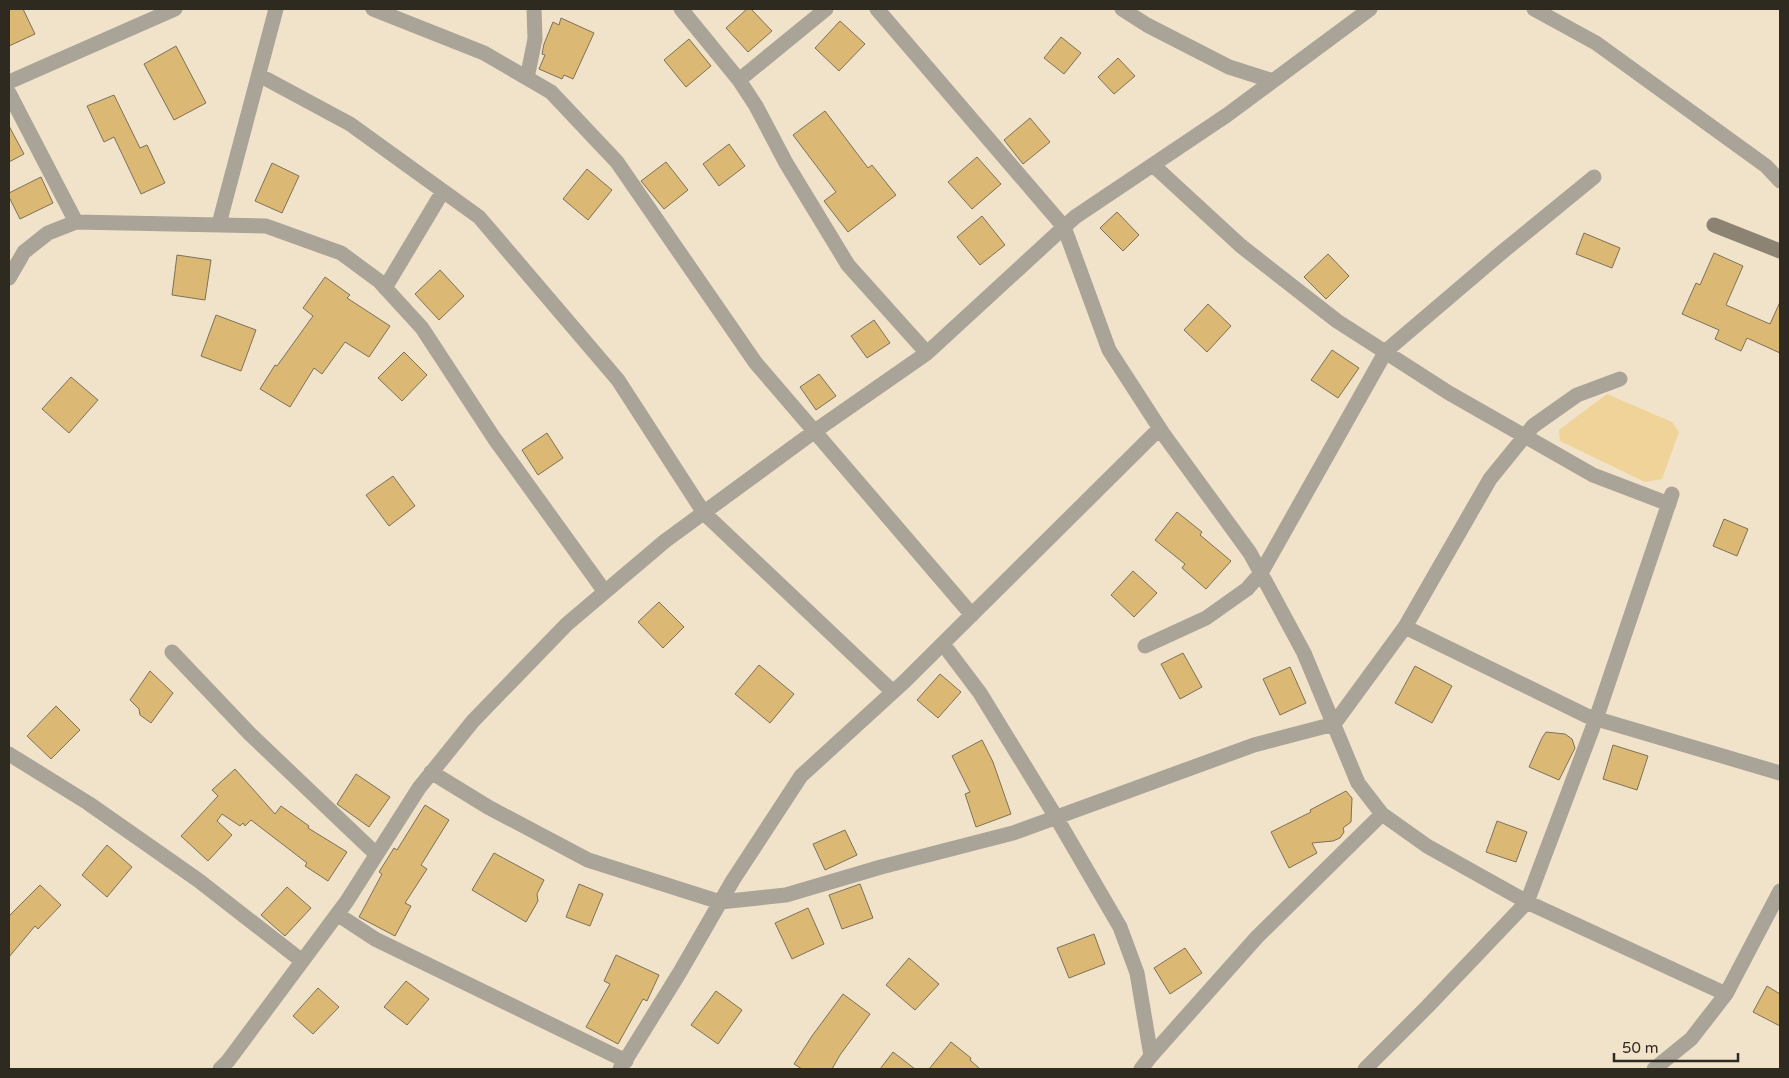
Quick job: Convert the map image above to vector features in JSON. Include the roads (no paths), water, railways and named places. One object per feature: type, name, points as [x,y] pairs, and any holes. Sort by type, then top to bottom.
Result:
[{"type":"street","points":[[9,82],[175,9]]},
{"type":"street","points":[[220,224],[276,9]]},
{"type":"street","points":[[374,9],[484,52],[551,92],[616,162],[755,362],[972,615]]},
{"type":"street","points":[[527,78],[535,39],[534,9]]},
{"type":"street","points":[[682,9],[739,80],[756,106],[786,163],[848,265],[927,353]]},
{"type":"street","points":[[739,80],[826,9]]},
{"type":"street","points":[[876,9],[1064,227],[1109,350],[1160,429],[1250,553],[1304,653],[1358,782],[1382,814],[1427,846],[1527,902],[1726,994]]},
{"type":"street","points":[[1122,9],[1147,25],[1229,67],[1273,81]]},
{"type":"street","points":[[228,1067],[336,914],[419,788],[473,721],[567,624],[665,541],[815,431],[927,353],[1075,217],[1226,116],[1370,9]]},
{"type":"street","points":[[1534,9],[1596,43],[1766,166],[1780,181]]},
{"type":"street","points":[[259,75],[350,124],[479,217],[618,380],[704,512],[893,692]]},
{"type":"street","points":[[9,93],[76,222]]},
{"type":"street","points":[[1153,165],[1241,246],[1337,321],[1449,393],[1526,435],[1593,475],[1671,499],[1596,719],[1527,902],[1365,1069]]},
{"type":"street","points":[[1145,646],[1206,618],[1247,589],[1261,573],[1386,352],[1501,253],[1594,177]]},
{"type":"street","points":[[385,288],[443,191]]},
{"type":"street","points":[[9,278],[24,252],[48,233],[76,222],[266,226],[341,252],[379,281],[422,328],[494,438],[605,592]]},
{"type":"street","points":[[1714,225],[1780,250]]},
{"type":"street","points":[[432,772],[488,807],[588,860],[720,902],[786,895],[881,867],[1013,833],[1254,745],[1334,724],[1405,627],[1490,479],[1533,426],[1577,395],[1620,379]]},
{"type":"street","points":[[336,914],[375,939],[623,1065],[720,902],[800,776],[944,644],[1160,429]]},
{"type":"street","points":[[1405,627],[1586,716],[1780,772]]},
{"type":"street","points":[[944,644],[980,693],[1056,817],[1120,927],[1137,973],[1151,1056]]},
{"type":"street","points":[[172,652],[250,734],[376,854]]},
{"type":"street","points":[[9,754],[104,814],[198,880],[302,961]]},
{"type":"street","points":[[1142,1069],[1151,1056],[1258,937],[1382,814]]},
{"type":"street","points":[[1654,1069],[1691,1039],[1726,994],[1779,896]]}]
